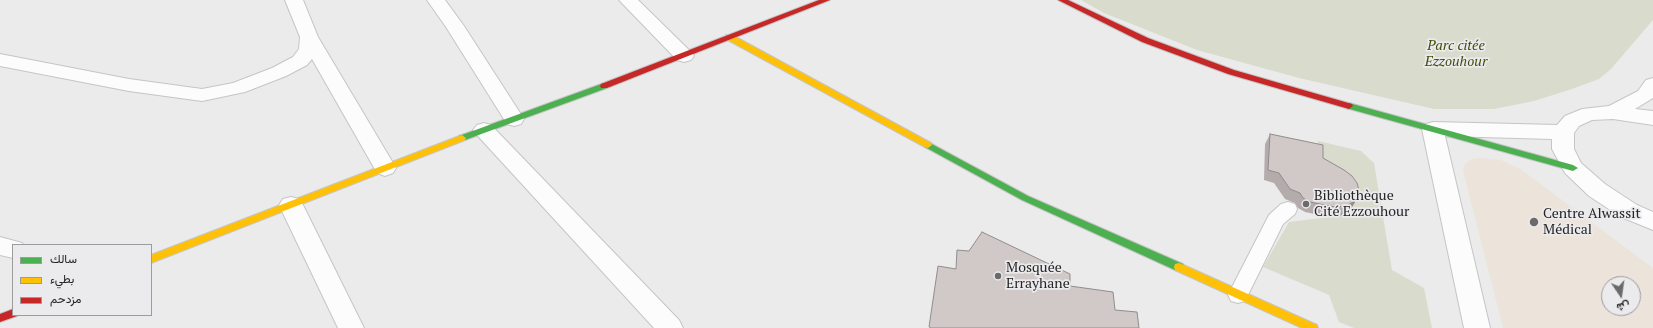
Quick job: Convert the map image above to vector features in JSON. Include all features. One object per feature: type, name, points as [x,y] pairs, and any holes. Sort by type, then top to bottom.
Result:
[{"type":"street","points":[[294,0],[309,37],[385,168]]},
{"type":"street","points":[[436,0],[455,26],[514,119]]},
{"type":"street","points":[[628,0],[684,56]]},
{"type":"street","points":[[152,259],[484,130],[684,56],[826,0]]},
{"type":"street","points":[[1062,0],[1145,40],[1231,72],[1433,130],[1574,168]]},
{"type":"street","points":[[0,60],[129,85],[202,96],[238,88],[279,72],[300,61],[309,50],[309,37]]},
{"type":"street","points":[[729,37],[1025,198],[1313,328]]},
{"type":"street","points":[[1613,112],[1645,95],[1653,84]]},
{"type":"street","points":[[1653,118],[1613,112],[1589,114],[1572,121],[1563,132],[1563,149],[1574,168],[1597,190],[1629,211],[1653,221]]},
{"type":"street","points":[[484,130],[670,328]]},
{"type":"street","points":[[1433,130],[1563,132]]},
{"type":"street","points":[[1433,130],[1477,328]]},
{"type":"street","points":[[291,205],[351,328]]},
{"type":"street","points":[[0,246],[12,249]]},
{"type":"street","points":[[0,318],[12,313]]},
{"type":"lane","points":[[1238,295],[1276,220],[1288,210]]},
{"type":"shaded area","name":"Centre Alwassit Médical","points":[[1480,158],[1501,160],[1522,170],[1653,268],[1653,328],[1503,328],[1464,175],[1463,168],[1466,163],[1472,159]]},
{"type":"green space","name":"Parc citée Ezzouhour","points":[[1081,0],[1653,0],[1653,20],[1611,69],[1599,79],[1534,101],[1494,109],[1434,109],[1299,78],[1197,50],[1104,13]]},
{"type":"green space","points":[[1318,141],[1361,151],[1374,163],[1392,270],[1424,288],[1432,328],[1354,328],[1339,322],[1329,295],[1263,267],[1289,222],[1329,217],[1318,155]]},
{"type":"building","points":[[1270,134],[1323,145],[1323,158],[1352,176],[1357,183],[1359,190],[1358,197],[1346,206],[1335,207],[1310,202],[1303,198],[1300,193],[1290,189],[1279,173],[1268,170]]},
{"type":"building","name":"Mosquée Errayhane","points":[[982,232],[1070,274],[1070,286],[1113,292],[1115,310],[1137,312],[1139,328],[929,327],[938,266],[956,269],[957,250],[969,251]]},
{"type":"traffic: fast","points":[[462,138],[604,86]]},
{"type":"traffic: fast","points":[[1349,106],[1573,168]]},
{"type":"traffic: fast","points":[[928,145],[1025,198],[1179,267]]},
{"type":"traffic: slow","points":[[729,37],[928,145]]},
{"type":"traffic: slow","points":[[152,259],[462,138]]},
{"type":"traffic: slow","points":[[1179,267],[1313,328]]},
{"type":"traffic: jam","points":[[604,86],[826,0]]},
{"type":"traffic: jam","points":[[1062,0],[1145,40],[1231,72],[1349,106]]},
{"type":"traffic: jam","points":[[0,318],[12,313]]},
{"type":"place","name":"Bibliothèque Cité Ezzouhour","points":[[1306,204]]},
{"type":"place","name":"Centre Alwassit Médical","points":[[1534,222]]},
{"type":"place","name":"Mosquée Errayhane","points":[[998,276]]}]
